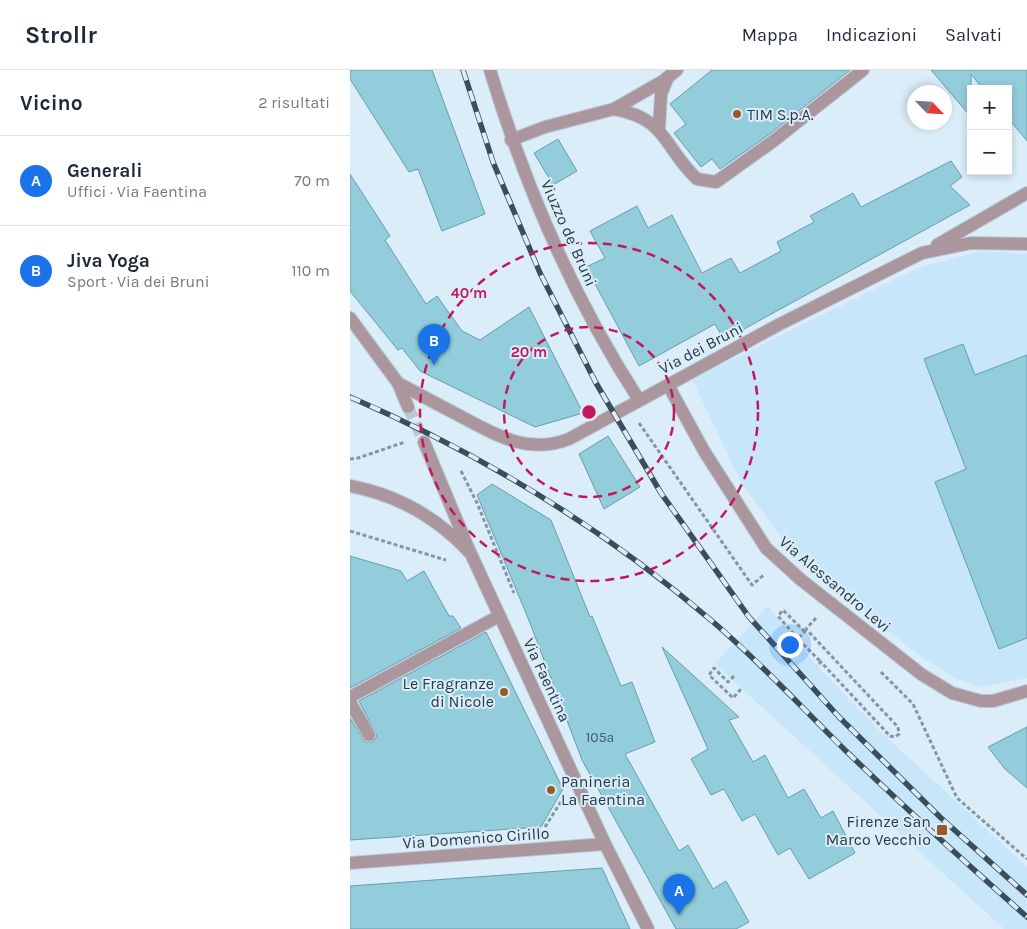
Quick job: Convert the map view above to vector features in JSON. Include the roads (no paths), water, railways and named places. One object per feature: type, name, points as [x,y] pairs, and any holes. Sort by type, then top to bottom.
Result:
[{"type":"street","name":"Viuzzo de' Bruni","points":[[490,70],[511,140],[566,273],[605,345],[639,400]]},
{"type":"street","points":[[614,109],[637,115],[659,129],[697,179],[716,182],[772,142],[863,70]]},
{"type":"street","points":[[511,140],[545,127],[614,109],[673,74]]},
{"type":"street","points":[[659,129],[661,94],[673,74]]},
{"type":"street","points":[[922,253],[1027,194]]},
{"type":"street","name":"Via dei Bruni","points":[[398,383],[502,438],[526,445],[554,445],[569,439],[778,325],[922,253],[971,243],[1027,244]]},
{"type":"street","points":[[350,318],[398,383],[408,407]]},
{"type":"street","name":"Via Alessandro Levi","points":[[668,385],[737,505],[766,548],[794,574],[921,674],[952,693],[987,701],[1027,691]]},
{"type":"street","name":"Via Faentina","points":[[424,442],[499,616],[605,844],[648,929]]},
{"type":"street","points":[[350,486],[397,501],[426,515],[445,528],[471,554]]},
{"type":"street","points":[[350,697],[499,616]]},
{"type":"street","points":[[350,702],[369,735]]},
{"type":"street","name":"Via Domenico Cirillo","points":[[350,863],[605,844]]},
{"type":"tunnel","points":[[408,407],[424,442]]},
{"type":"railway","points":[[463,70],[493,162],[540,273],[596,383],[661,493],[749,617],[839,717],[941,818],[1027,895]]},
{"type":"railway","points":[[350,397],[399,419],[494,468],[584,524],[671,587],[747,652],[868,772],[1027,917]]},
{"type":"place","name":"TIM S.p.A.","points":[[737,114]]},
{"type":"place","name":"Jiva Yoga","points":[[434,365]]},
{"type":"place","name":"Le Fragranze di Nicole","points":[[504,692]]},
{"type":"place","name":"Panineria La Faentina","points":[[551,790]]},
{"type":"place","name":"Firenze San Marco Vecchio","points":[[942,830]]},
{"type":"place","name":"Generali","points":[[679,915]]}]
